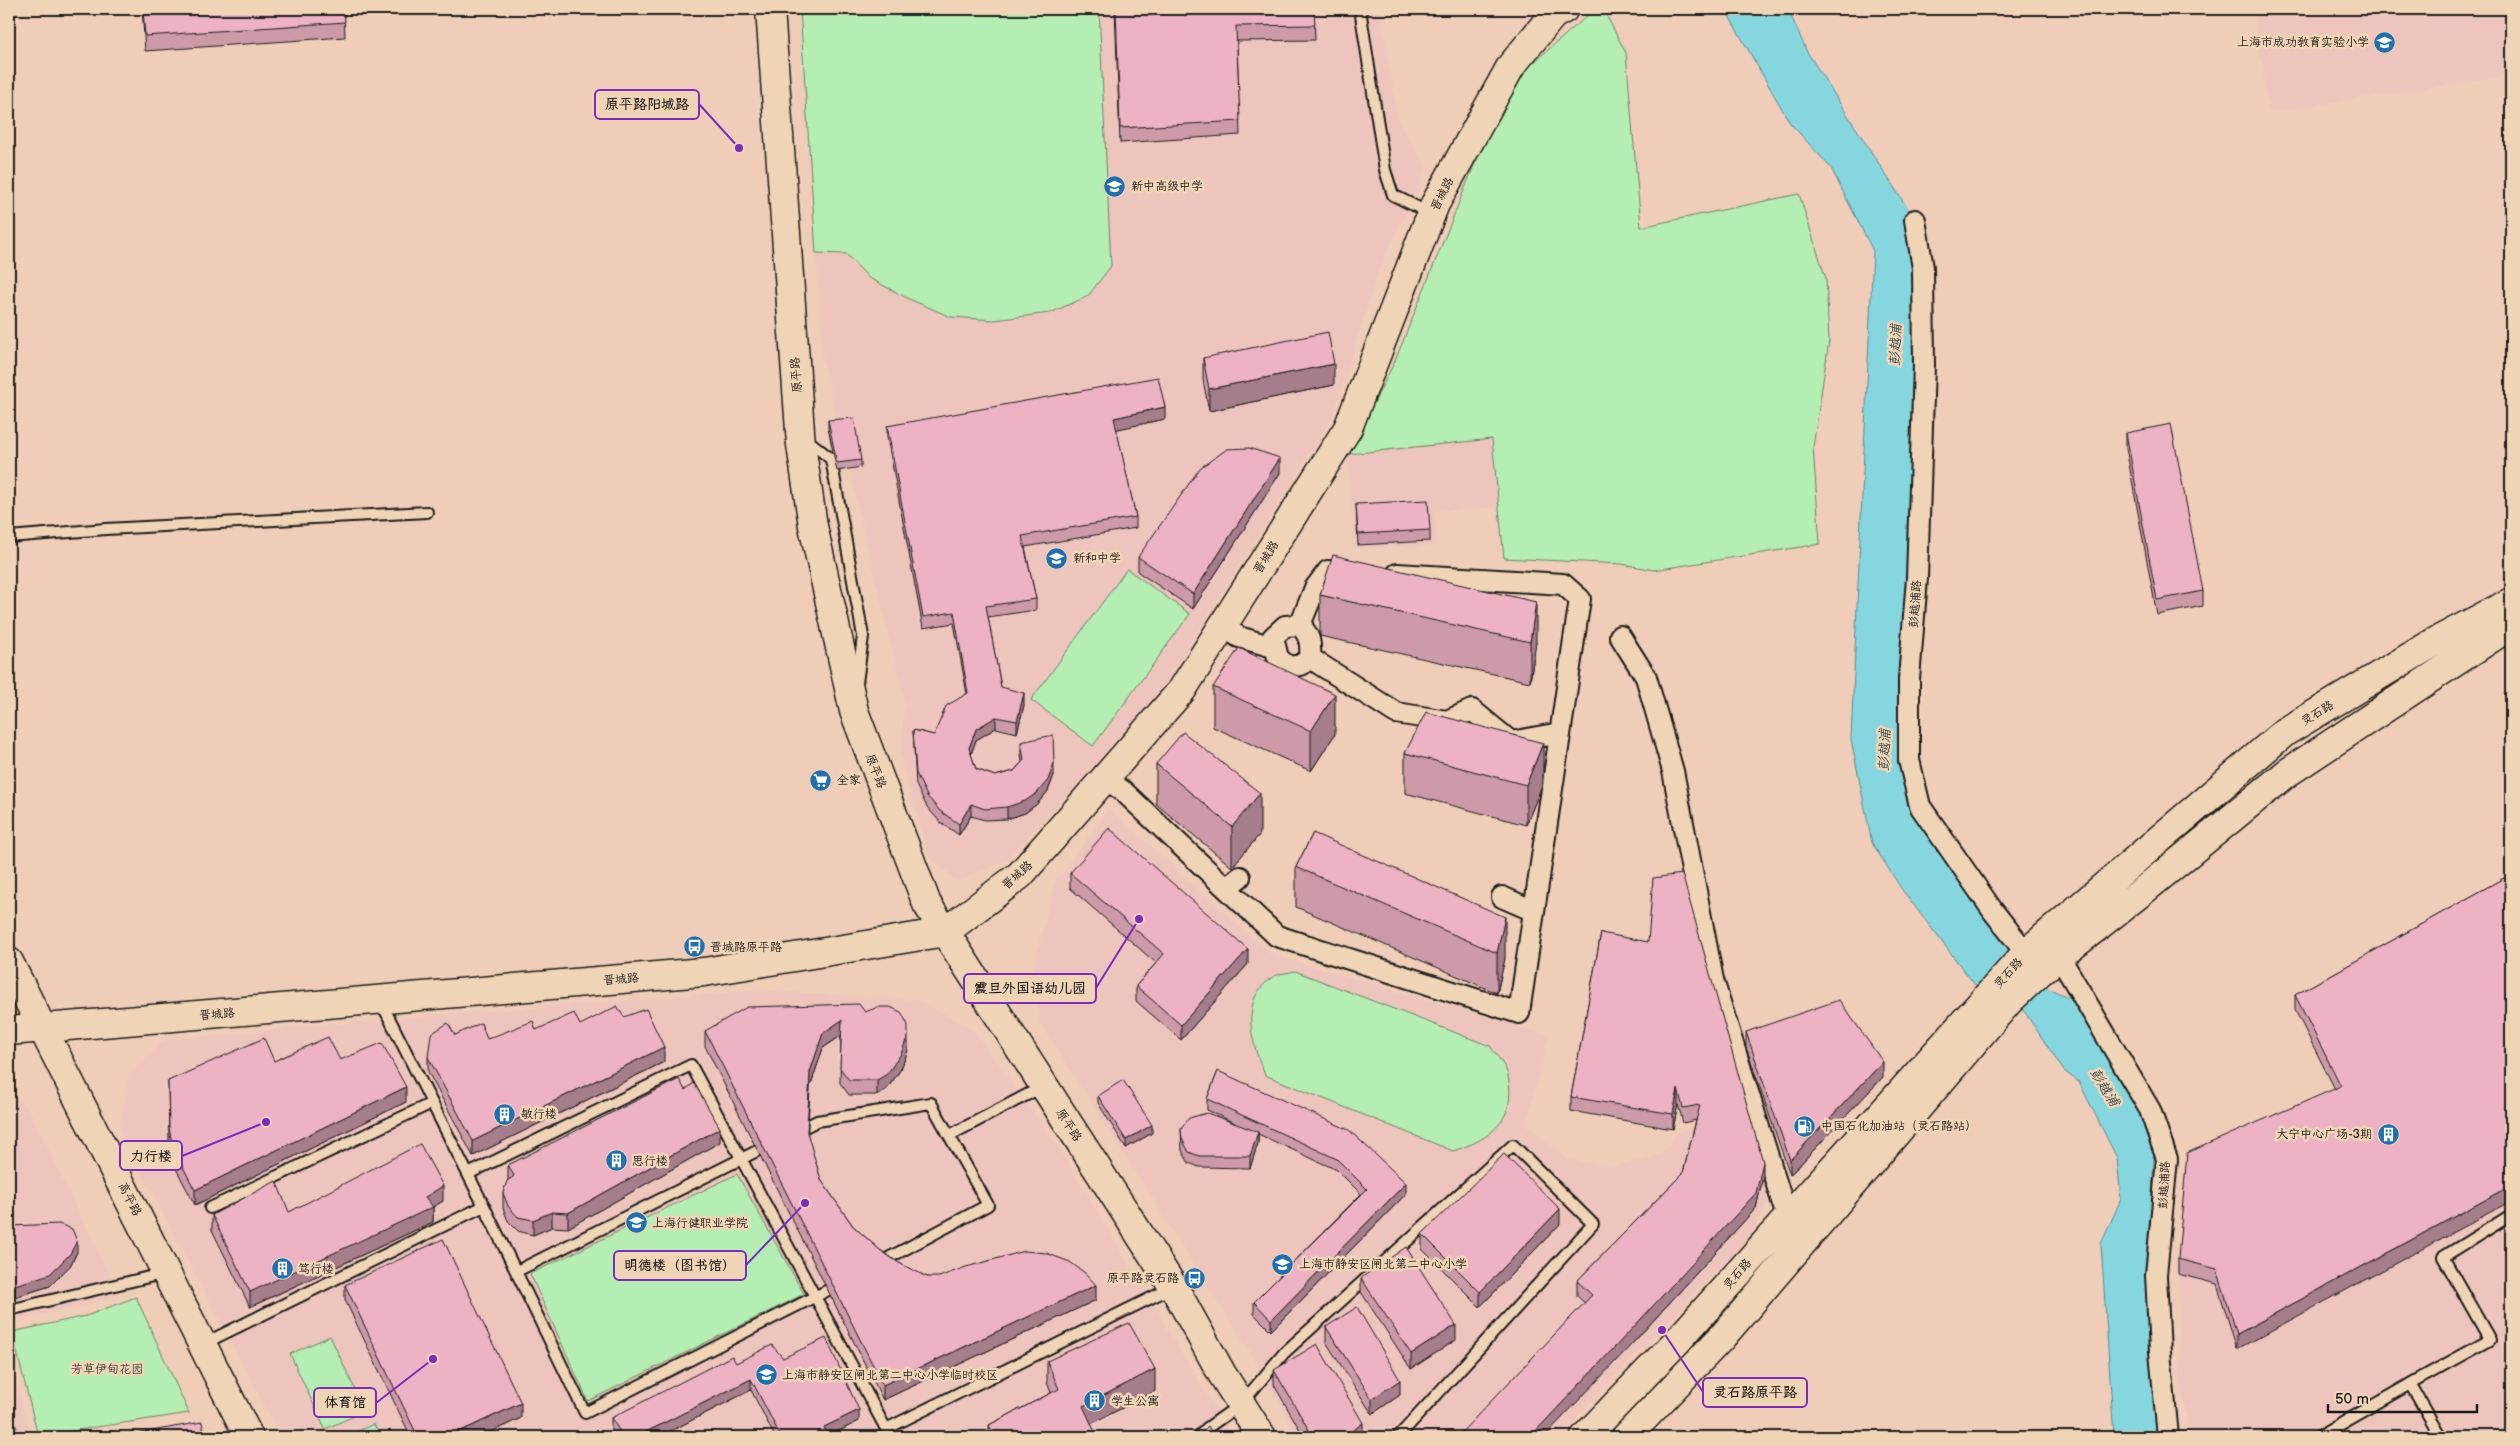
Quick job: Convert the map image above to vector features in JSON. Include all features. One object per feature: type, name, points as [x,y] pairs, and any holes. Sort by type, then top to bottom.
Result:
[{"type":"street","name":"原平路","points":[[770,9],[801,434],[813,526],[854,711],[927,904],[1173,1286],[1262,1437]]},
{"type":"street","name":"晋城路","points":[[9,1031],[704,972],[945,932],[1020,876],[1182,690],[1348,428],[1431,215],[1511,66],[1553,15],[1564,9]]},
{"type":"street","name":"彭越浦路","points":[[1915,220],[1923,268],[1924,365],[1917,578],[1910,679],[1909,760],[1920,806],[1993,911],[2040,956],[2150,1110],[2167,1159],[2156,1275],[2160,1352],[2168,1437]]},
{"type":"street","points":[[1105,779],[1123,791],[1233,883],[1277,936],[1519,1013],[1580,599],[1563,584],[1328,571],[1315,588],[1300,625]]},
{"type":"street","name":"灵石路","points":[[1584,1437],[1680,1338],[1787,1217],[2040,956],[2139,894],[2286,773],[2511,620]]},
{"type":"street","points":[[1300,625],[1285,626],[1272,636],[1273,647],[1278,658],[1289,667],[1300,665],[1310,658]]},
{"type":"street","points":[[1300,625],[1308,634],[1311,643],[1310,658]]},
{"type":"street","points":[[1223,626],[1239,636],[1273,647]]},
{"type":"street","points":[[1620,636],[1646,677],[1672,771],[1713,980],[1787,1217]]},
{"type":"street","points":[[1310,658],[1396,713],[1447,721],[1472,710],[1511,742],[1560,733]]},
{"type":"street","points":[[1502,897],[1534,911]]},
{"type":"street","name":"高平路","points":[[9,962],[249,1437]]},
{"type":"street","name":"灵石路","points":[[1626,1437],[1722,1337],[1983,1015]]},
{"type":"lane","points":[[1360,9],[1385,170],[1393,195],[1431,215]]},
{"type":"lane","points":[[9,537],[106,529],[427,512]]},
{"type":"lane","points":[[380,1000],[517,1271],[585,1413],[850,1279]]},
{"type":"lane","points":[[468,1174],[691,1065],[886,1429],[1173,1286]]},
{"type":"lane","points":[[950,1135],[1044,1086]]},
{"type":"lane","points":[[210,1208],[432,1103]]},
{"type":"lane","points":[[517,1271],[817,1121],[931,1103],[988,1205],[867,1270]]},
{"type":"lane","points":[[1198,1437],[1206,1428],[1241,1404],[1284,1353],[1513,1146],[1593,1224],[1398,1437]]},
{"type":"lane","points":[[203,1344],[484,1206]]},
{"type":"lane","points":[[2318,1437],[2490,1340],[2443,1256],[2511,1215]]},
{"type":"lane","points":[[9,1310],[167,1273]]},
{"type":"lane","points":[[2410,1384],[2441,1437]]},
{"type":"shaded area","points":[[800,9],[1380,9],[1398,120],[1427,168],[1378,271],[1333,416],[1159,694],[1008,859],[957,882],[928,855],[900,757],[905,704],[823,360]]},
{"type":"shaded area","name":"上海市成功教育实验小学","points":[[2253,9],[2511,9],[2511,75],[2269,112]]},
{"type":"shaded area","points":[[1492,438],[1500,507],[1435,511],[1437,546],[1355,548],[1348,454]]},
{"type":"shaded area","points":[[1109,809],[1272,955],[1549,1035],[1526,1124],[1568,1160],[1613,1167],[1659,1156],[1680,1131],[1749,1115],[1770,1198],[1750,1236],[1557,1437],[1299,1437],[1260,1368],[1039,1021],[1034,964],[1055,882]]},
{"type":"shaded area","name":"上海行健职业学院","points":[[759,990],[921,1001],[973,1030],[1058,1146],[1232,1437],[281,1437],[119,1130],[129,1074],[163,1040],[390,1019]]},
{"type":"shaded area","points":[[9,1088],[30,1112],[120,1297],[9,1322]]},
{"type":"shaded area","points":[[2511,1201],[2511,1437],[2190,1437],[2180,1376],[2178,1274],[2217,1284],[2237,1349]]},
{"type":"shaded area","points":[[9,1355],[31,1437],[9,1437]]},
{"type":"green space","points":[[800,9],[1099,9],[1111,266],[1088,296],[1050,313],[994,320],[951,317],[909,299],[869,278],[846,254],[816,253]]},
{"type":"green space","points":[[1595,9],[1603,9],[1626,53],[1641,227],[1799,194],[1826,279],[1829,341],[1813,447],[1820,544],[1654,570],[1622,564],[1504,558],[1492,439],[1348,454],[1395,361],[1477,158],[1526,69]]},
{"type":"green space","points":[[1127,569],[1190,614],[1093,746],[1031,700]]},
{"type":"green space","points":[[1295,971],[1490,1046],[1507,1072],[1510,1091],[1509,1105],[1505,1116],[1498,1126],[1479,1140],[1453,1151],[1265,1075],[1256,1050],[1251,1023],[1255,997],[1262,986],[1273,977]]},
{"type":"green space","points":[[737,1174],[804,1294],[588,1401],[530,1274]]},
{"type":"green space","name":"芳草伊甸花园","points":[[136,1297],[189,1413],[38,1436],[12,1332],[86,1316]]},
{"type":"green space","points":[[330,1336],[365,1411],[325,1429],[290,1354]]},
{"type":"green space","points":[[9,1397],[19,1437],[9,1437]]},
{"type":"green space","points":[[374,1424],[380,1437],[345,1437]]},
{"type":"water","name":"彭越浦","points":[[1725,9],[1788,9],[1807,52],[1915,220],[1909,760],[1920,806],[2047,988],[2078,1001],[2155,1140],[2148,1269],[2159,1437],[2114,1437],[2101,1244],[2121,1199],[2117,1158],[2079,1082],[2064,1071],[2024,1011],[1975,985],[1903,891],[1872,843],[1851,739],[1873,251],[1831,168],[1790,123]]},
{"type":"building","points":[[143,9],[344,9],[345,22],[145,36]]},
{"type":"building","points":[[1116,9],[1314,9],[1315,25],[1236,26],[1240,121],[1120,128]]},
{"type":"building","points":[[1328,332],[1334,364],[1209,389],[1203,358]]},
{"type":"building","points":[[1158,377],[1165,407],[1114,418],[1136,517],[1022,536],[1036,599],[986,606],[1001,687],[1024,693],[1017,721],[996,717],[976,729],[969,748],[976,769],[995,776],[1014,771],[1024,760],[1021,742],[1053,735],[1054,763],[1048,780],[1037,793],[1025,801],[1007,807],[985,809],[971,804],[959,824],[940,811],[927,796],[916,773],[913,730],[934,735],[946,706],[968,693],[954,612],[923,617],[887,426]]},
{"type":"building","points":[[854,418],[861,460],[837,463],[828,420]]},
{"type":"building","points":[[2171,424],[2203,591],[2157,600],[2126,433]]},
{"type":"building","points":[[1249,448],[1280,458],[1193,594],[1138,557],[1200,468],[1227,449]]},
{"type":"building","points":[[1428,500],[1430,530],[1358,534],[1356,504]]},
{"type":"building","points":[[1333,555],[1536,602],[1530,642],[1320,595]]},
{"type":"building","points":[[1239,648],[1335,694],[1311,731],[1213,687]]},
{"type":"building","points":[[1426,712],[1543,743],[1526,785],[1405,753]]},
{"type":"building","points":[[1183,732],[1260,793],[1232,827],[1156,764]]},
{"type":"building","points":[[1109,828],[1248,949],[1181,1025],[1136,986],[1164,954],[1070,873]]},
{"type":"building","points":[[1313,833],[1505,917],[1497,953],[1296,867]]},
{"type":"building","points":[[1682,874],[1763,1162],[1756,1193],[1530,1437],[1457,1437],[1592,1295],[1577,1281],[1683,1173],[1700,1105],[1683,1108],[1678,1089],[1673,1114],[1571,1097],[1601,933],[1648,942],[1653,878]]},
{"type":"building","name":"大宁中心广场-3期","points":[[2511,874],[2511,1186],[2237,1334],[2217,1269],[2178,1259],[2187,1153],[2341,1086],[2295,995]]},
{"type":"building","name":"中国石化加油站（灵石路站）","points":[[1839,1000],[1883,1062],[1790,1160],[1746,1032]]},
{"type":"building","points":[[859,1004],[865,1012],[878,1007],[890,1007],[901,1012],[908,1025],[908,1035],[901,1054],[887,1074],[877,1080],[849,1080],[840,1068],[842,1020],[823,1033],[810,1072],[807,1132],[821,1180],[853,1226],[880,1250],[899,1263],[927,1277],[939,1277],[966,1267],[1025,1251],[1046,1253],[1070,1262],[1085,1273],[1096,1285],[883,1385],[705,1031],[747,1007]]},
{"type":"building","name":"敏行楼","points":[[617,1006],[624,1017],[646,1009],[664,1047],[473,1141],[428,1057],[431,1034],[448,1023],[455,1035],[481,1023],[487,1039],[533,1021],[536,1030],[574,1013],[580,1025]]},
{"type":"building","points":[[328,1037],[340,1060],[382,1043],[406,1087],[195,1190],[173,1148],[169,1128],[168,1081],[264,1038],[274,1061]]},
{"type":"building","points":[[1218,1071],[1349,1130],[1406,1183],[1271,1320],[1254,1302],[1367,1189],[1337,1159],[1207,1099]]},
{"type":"building","name":"思行楼","points":[[679,1079],[685,1090],[694,1083],[720,1128],[568,1213],[552,1212],[533,1220],[518,1217],[508,1206],[503,1193],[507,1181],[514,1176],[508,1165]]},
{"type":"building","points":[[1123,1080],[1152,1125],[1126,1140],[1098,1096]]},
{"type":"building","points":[[1207,1113],[1258,1132],[1250,1156],[1199,1156],[1189,1152],[1182,1139],[1181,1129],[1189,1118]]},
{"type":"building","name":"笃行楼","points":[[420,1144],[443,1186],[425,1197],[433,1207],[250,1292],[212,1215],[276,1181],[289,1212]]},
{"type":"building","points":[[1504,1154],[1560,1209],[1480,1292],[1422,1234]]},
{"type":"building","points":[[59,1224],[72,1229],[77,1241],[70,1254],[50,1274],[9,1286],[9,1226]]},
{"type":"building","points":[[443,1239],[521,1403],[448,1437],[418,1437],[345,1285]]},
{"type":"building","points":[[1406,1247],[1456,1325],[1411,1354],[1361,1278]]},
{"type":"building","points":[[1357,1307],[1400,1380],[1372,1399],[1326,1327]]},
{"type":"building","points":[[1129,1323],[1155,1369],[1083,1406],[1095,1432],[1083,1437],[995,1437],[989,1425],[1059,1389],[1047,1361]]},
{"type":"building","points":[[826,1338],[859,1410],[824,1427],[829,1437],[781,1437],[751,1379],[636,1437],[613,1437],[621,1433],[611,1418],[732,1356],[736,1363],[772,1345],[783,1358]]},
{"type":"building","points":[[1317,1344],[1363,1423],[1344,1437],[1313,1437],[1274,1370]]},
{"type":"building","points":[[202,1422],[205,1437],[118,1437]]},
{"type":"building","points":[[1208,1426],[1214,1437],[1197,1437]]},
{"type":"place","name":"上海市成功教育实验小学","points":[[2385,42]]},
{"type":"place","name":"原平路阳城路","points":[[739,148]]},
{"type":"place","name":"新中高级中学","points":[[1115,186]]},
{"type":"place","name":"新和中学","points":[[1057,558]]},
{"type":"place","name":"全家","points":[[821,780]]},
{"type":"place","name":"震旦外国语幼儿园","points":[[1139,919]]},
{"type":"place","name":"晋城路原平路","points":[[694,947]]},
{"type":"place","name":"敏行楼","points":[[505,1114]]},
{"type":"place","name":"力行楼","points":[[266,1122]]},
{"type":"place","name":"中国石化加油站（灵石路站）","points":[[1805,1126]]},
{"type":"place","name":"大宁中心广场-3期","points":[[2388,1134]]},
{"type":"place","name":"思行楼","points":[[616,1161]]},
{"type":"place","name":"明德楼（图书馆）","points":[[805,1203]]},
{"type":"place","name":"上海行健职业学院","points":[[636,1223]]},
{"type":"place","name":"上海市静安区闸北第二中心小学","points":[[1283,1264]]},
{"type":"place","name":"笃行楼","points":[[282,1269]]},
{"type":"place","name":"原平路灵石路","points":[[1195,1278]]},
{"type":"place","name":"灵石路原平路","points":[[1662,1330]]},
{"type":"place","name":"体育馆","points":[[433,1359]]},
{"type":"place","name":"上海市静安区闸北第二中心小学临时校区","points":[[766,1375]]},
{"type":"place","name":"学生公寓","points":[[1095,1401]]}]
